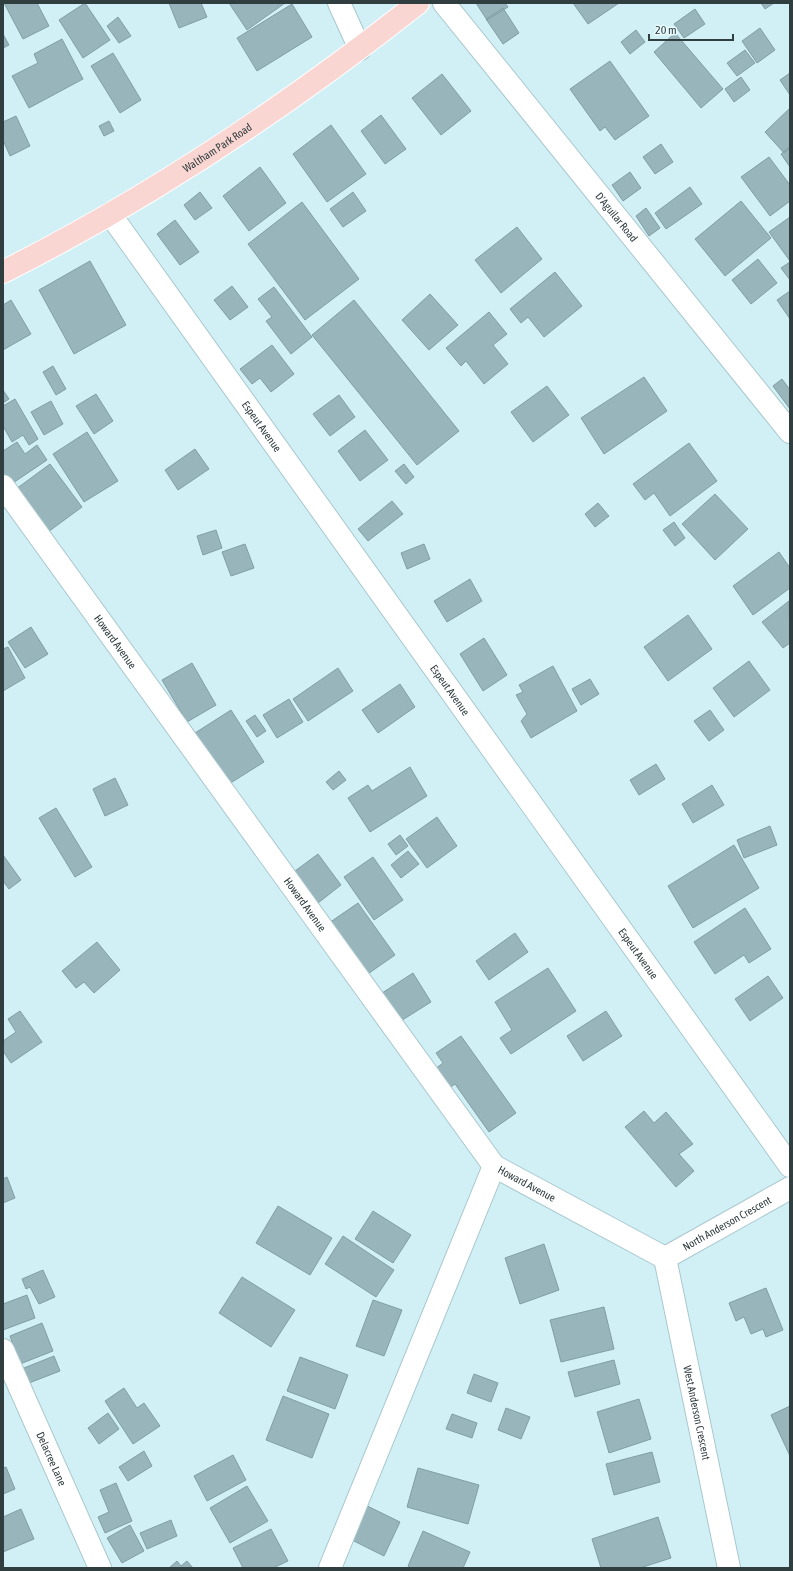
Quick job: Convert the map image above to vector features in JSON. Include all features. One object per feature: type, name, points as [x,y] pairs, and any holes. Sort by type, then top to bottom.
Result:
[{"type":"main road","name":"Waltham Park Road","points":[[3,272],[110,214],[241,131],[360,49],[418,3]]},
{"type":"street","points":[[339,3],[360,49]]},
{"type":"street","name":"D'Aguilar Road","points":[[444,3],[790,432]]},
{"type":"street","name":"Espeut Avenue","points":[[110,214],[790,1166]]},
{"type":"street","name":"Howard Avenue","points":[[3,486],[494,1166],[665,1258]]},
{"type":"street","points":[[330,1568],[494,1166]]},
{"type":"street","name":"North Anderson Crescent","points":[[665,1258],[790,1188]]},
{"type":"street","name":"West Anderson Crescent","points":[[665,1258],[729,1568]]},
{"type":"street","name":"Delacree Lane","points":[[3,1350],[100,1568]]},
{"type":"building","points":[[4,3],[37,3],[49,26],[23,39]]},
{"type":"building","points":[[85,3],[110,40],[83,58],[59,20]]},
{"type":"building","points":[[169,3],[201,3],[207,17],[179,28]]},
{"type":"building","points":[[229,3],[285,3],[247,30]]},
{"type":"building","points":[[476,3],[505,3],[508,7],[487,20]]},
{"type":"building","points":[[573,3],[619,3],[588,24]]},
{"type":"building","points":[[761,3],[774,3],[765,9]]},
{"type":"building","points":[[292,4],[312,37],[257,71],[237,38]]},
{"type":"building","points":[[503,8],[519,33],[503,44],[486,19]]},
{"type":"building","points":[[695,9],[705,24],[684,38],[674,24]]},
{"type":"building","points":[[118,17],[131,36],[119,43],[107,26]]},
{"type":"building","points":[[760,28],[775,50],[757,63],[742,41]]},
{"type":"building","points":[[636,30],[645,42],[630,54],[621,42]]},
{"type":"building","points":[[675,33],[723,89],[701,108],[654,52]]},
{"type":"building","points":[[3,34],[9,45],[3,48]]},
{"type":"building","points":[[62,39],[83,79],[29,108],[12,76],[38,63],[34,54]]},
{"type":"building","points":[[745,50],[755,63],[737,76],[727,63]]},
{"type":"building","points":[[113,53],[141,100],[120,113],[91,66]]},
{"type":"building","points":[[610,61],[649,116],[615,140],[605,127],[600,131],[570,89]]},
{"type":"building","points":[[790,73],[790,95],[780,80]]},
{"type":"building","points":[[442,74],[471,111],[441,135],[412,98]]},
{"type":"building","points":[[741,77],[750,90],[734,102],[725,89]]},
{"type":"building","points":[[790,108],[790,148],[784,153],[765,132]]},
{"type":"building","points":[[381,115],[406,149],[385,164],[361,131]]},
{"type":"building","points":[[16,116],[30,146],[10,156],[3,140],[3,122]]},
{"type":"building","points":[[109,121],[114,131],[104,136],[99,126]]},
{"type":"building","points":[[331,125],[366,174],[327,202],[293,154]]},
{"type":"building","points":[[661,144],[673,162],[655,174],[643,157]]},
{"type":"building","points":[[790,147],[790,167],[781,154]]},
{"type":"building","points":[[769,157],[790,185],[790,201],[770,216],[741,177]]},
{"type":"building","points":[[260,167],[286,203],[249,231],[223,196]]},
{"type":"building","points":[[630,172],[641,188],[623,201],[612,185]]},
{"type":"building","points":[[690,187],[702,204],[666,229],[655,213]]},
{"type":"building","points":[[200,192],[212,208],[195,220],[184,205]]},
{"type":"building","points":[[353,192],[366,211],[343,227],[330,209]]},
{"type":"building","points":[[741,201],[771,238],[725,276],[695,239]]},
{"type":"building","points":[[302,202],[359,279],[305,320],[248,244]]},
{"type":"building","points":[[646,208],[660,228],[649,236],[636,216]]},
{"type":"building","points":[[790,217],[790,261],[769,232]]},
{"type":"building","points":[[175,220],[199,252],[180,265],[157,234]]},
{"type":"building","points":[[517,227],[542,259],[501,293],[475,260]]},
{"type":"building","points":[[758,259],[777,283],[751,304],[732,280]]},
{"type":"building","points":[[90,261],[126,325],[74,354],[39,290]]},
{"type":"building","points":[[790,262],[790,280],[781,268]]},
{"type":"building","points":[[555,272],[582,306],[544,337],[528,317],[521,323],[510,309]]},
{"type":"building","points":[[232,286],[248,307],[230,320],[214,300]]},
{"type":"building","points":[[274,287],[312,337],[291,354],[266,321],[272,317],[258,299]]},
{"type":"building","points":[[790,291],[790,319],[777,300]]},
{"type":"building","points":[[430,294],[458,325],[429,350],[402,320]]},
{"type":"building","points":[[11,300],[31,334],[3,350],[3,305]]},
{"type":"building","points":[[354,300],[459,431],[417,465],[312,335]]},
{"type":"building","points":[[489,312],[507,334],[493,345],[508,364],[484,384],[466,361],[461,366],[446,348]]},
{"type":"building","points":[[272,345],[294,374],[271,392],[260,378],[252,384],[240,369]]},
{"type":"building","points":[[53,366],[66,389],[56,395],[43,372]]},
{"type":"building","points":[[644,377],[667,411],[604,454],[581,418]]},
{"type":"building","points":[[782,379],[790,390],[790,409],[773,386]]},
{"type":"building","points":[[547,386],[569,415],[533,442],[511,412]]},
{"type":"building","points":[[3,390],[9,399],[3,403]]},
{"type":"building","points":[[96,394],[113,421],[94,434],[76,406]]},
{"type":"building","points":[[339,395],[355,417],[330,436],[313,414]]},
{"type":"building","points":[[15,399],[38,439],[29,445],[23,435],[12,442],[3,426],[3,406]]},
{"type":"building","points":[[51,401],[63,424],[44,435],[31,412]]},
{"type":"building","points":[[365,430],[388,460],[360,481],[338,451]]},
{"type":"building","points":[[87,432],[118,481],[84,502],[53,454]]},
{"type":"building","points":[[17,442],[25,454],[37,445],[47,460],[7,487],[3,481],[3,451]]},
{"type":"building","points":[[689,443],[717,481],[670,516],[654,493],[645,500],[633,484]]},
{"type":"building","points":[[195,449],[209,469],[178,490],[165,470]]},
{"type":"building","points":[[50,464],[82,507],[48,532],[16,489]]},
{"type":"building","points":[[404,464],[414,477],[406,484],[395,471]]},
{"type":"building","points":[[715,494],[748,529],[715,560],[682,524]]},
{"type":"building","points":[[392,501],[403,514],[368,541],[358,529]]},
{"type":"building","points":[[598,503],[609,516],[595,527],[585,514]]},
{"type":"building","points":[[674,522],[685,538],[675,546],[663,530]]},
{"type":"building","points":[[216,530],[222,548],[203,555],[197,536]]},
{"type":"building","points":[[245,544],[254,568],[231,576],[222,552]]},
{"type":"building","points":[[424,544],[430,559],[407,569],[401,553]]},
{"type":"building","points":[[779,552],[790,568],[790,588],[753,615],[733,586]]},
{"type":"building","points":[[470,579],[482,601],[447,622],[434,601]]},
{"type":"building","points":[[789,601],[790,643],[783,648],[762,622]]},
{"type":"building","points":[[688,615],[712,649],[668,681],[644,647]]},
{"type":"building","points":[[31,627],[48,654],[25,668],[8,642]]},
{"type":"building","points":[[484,638],[507,675],[483,691],[460,654]]},
{"type":"building","points":[[8,647],[25,678],[3,691],[3,649]]},
{"type":"building","points":[[749,661],[770,690],[734,717],[713,688]]},
{"type":"building","points":[[192,663],[216,705],[187,722],[162,680]]},
{"type":"building","points":[[553,666],[577,711],[531,738],[521,721],[527,714],[516,695],[523,692],[519,685]]},
{"type":"building","points":[[338,668],[353,691],[308,721],[293,699]]},
{"type":"building","points":[[590,679],[599,694],[581,705],[572,689]]},
{"type":"building","points":[[400,684],[415,707],[378,733],[362,710]]},
{"type":"building","points":[[289,699],[303,722],[277,738],[263,715]]},
{"type":"building","points":[[231,710],[264,762],[221,789],[213,761],[195,733]]},
{"type":"building","points":[[710,710],[724,730],[709,741],[694,721]]},
{"type":"building","points":[[255,715],[266,731],[257,737],[246,721]]},
{"type":"building","points":[[656,764],[665,779],[639,795],[630,780]]},
{"type":"building","points":[[410,767],[427,796],[370,832],[348,798],[368,785],[372,791]]},
{"type":"building","points":[[339,771],[346,780],[333,790],[326,782]]},
{"type":"building","points":[[115,778],[128,805],[105,816],[93,789]]},
{"type":"building","points":[[712,785],[724,805],[693,823],[682,804]]},
{"type":"building","points":[[56,808],[92,867],[75,877],[39,818]]},
{"type":"building","points":[[437,817],[457,846],[427,868],[406,839]]},
{"type":"building","points":[[770,826],[777,845],[744,858],[737,840]]},
{"type":"building","points":[[400,835],[408,846],[396,855],[388,844]]},
{"type":"building","points":[[734,845],[759,888],[693,928],[668,886]]},
{"type":"building","points":[[408,851],[419,864],[401,878],[391,865]]},
{"type":"building","points":[[318,854],[341,885],[318,903],[295,871]]},
{"type":"building","points":[[3,855],[21,880],[9,889],[3,881]]},
{"type":"building","points":[[373,857],[403,900],[374,920],[344,877]]},
{"type":"building","points":[[358,903],[395,955],[362,978],[326,925]]},
{"type":"building","points":[[745,908],[771,949],[749,963],[744,955],[715,974],[694,942]]},
{"type":"building","points":[[515,933],[528,952],[489,980],[476,961]]},
{"type":"building","points":[[97,942],[120,970],[94,993],[84,982],[76,988],[62,971]]},
{"type":"building","points":[[548,968],[576,1011],[511,1054],[500,1038],[512,1030],[495,1002]]},
{"type":"building","points":[[413,973],[431,1002],[396,1024],[379,995]]},
{"type":"building","points":[[768,976],[783,998],[750,1021],[735,999]]},
{"type":"building","points":[[20,1011],[42,1042],[11,1063],[3,1051],[3,1041],[16,1032],[8,1019]]},
{"type":"building","points":[[606,1011],[622,1036],[583,1061],[567,1036]]},
{"type":"building","points":[[461,1036],[516,1113],[489,1132],[455,1084],[445,1091],[431,1072],[443,1063],[436,1053]]},
{"type":"building","points":[[644,1111],[654,1123],[666,1112],[693,1144],[679,1154],[694,1171],[676,1187],[625,1127]]},
{"type":"building","points":[[7,1177],[15,1198],[3,1203],[3,1179]]},
{"type":"building","points":[[278,1206],[332,1238],[310,1275],[256,1243]]},
{"type":"building","points":[[373,1211],[411,1235],[393,1263],[355,1239]]},
{"type":"building","points":[[343,1236],[394,1270],[376,1297],[325,1264]]},
{"type":"building","points":[[544,1244],[559,1290],[520,1304],[505,1258]]},
{"type":"building","points":[[43,1270],[55,1297],[39,1304],[30,1287],[26,1289],[22,1279]]},
{"type":"building","points":[[242,1277],[295,1310],[271,1347],[219,1313]]},
{"type":"building","points":[[766,1288],[783,1330],[766,1337],[763,1329],[751,1334],[744,1317],[736,1321],[729,1303]]},
{"type":"building","points":[[27,1295],[35,1318],[3,1330],[3,1304]]},
{"type":"building","points":[[373,1300],[402,1310],[384,1356],[356,1346]]},
{"type":"building","points":[[604,1307],[614,1349],[561,1362],[550,1320]]},
{"type":"building","points":[[42,1323],[53,1351],[20,1364],[10,1336]]},
{"type":"building","points":[[54,1356],[60,1371],[29,1383],[24,1368]]},
{"type":"building","points":[[300,1357],[348,1375],[335,1409],[287,1391]]},
{"type":"building","points":[[614,1360],[620,1384],[575,1397],[568,1372]]},
{"type":"building","points":[[474,1374],[498,1383],[491,1402],[467,1393]]},
{"type":"building","points":[[124,1388],[137,1408],[144,1403],[160,1426],[133,1444],[105,1401]]},
{"type":"building","points":[[283,1396],[329,1414],[312,1458],[266,1440]]},
{"type":"building","points":[[639,1399],[651,1439],[609,1453],[597,1412]]},
{"type":"building","points":[[790,1406],[790,1456],[771,1415]]},
{"type":"building","points":[[506,1408],[530,1417],[521,1439],[498,1430]]},
{"type":"building","points":[[108,1413],[119,1429],[99,1444],[88,1428]]},
{"type":"building","points":[[452,1414],[477,1423],[472,1438],[446,1429]]},
{"type":"building","points":[[144,1451],[152,1466],[128,1481],[119,1467]]},
{"type":"building","points":[[652,1452],[660,1482],[614,1495],[606,1464]]},
{"type":"building","points":[[233,1455],[246,1480],[207,1501],[194,1476]]},
{"type":"building","points":[[6,1467],[15,1489],[3,1494],[3,1468]]},
{"type":"building","points":[[418,1468],[479,1485],[468,1524],[407,1507]]},
{"type":"building","points":[[116,1483],[132,1521],[105,1533],[98,1517],[109,1512],[100,1490]]},
{"type":"building","points":[[247,1486],[268,1521],[230,1543],[210,1508]]},
{"type":"building","points":[[351,1498],[400,1522],[384,1556],[334,1531]]},
{"type":"building","points":[[21,1509],[34,1539],[3,1552],[3,1517]]},
{"type":"building","points":[[658,1517],[671,1558],[640,1568],[601,1568],[592,1539]]},
{"type":"building","points":[[171,1520],[177,1536],[147,1549],[140,1533]]},
{"type":"building","points":[[130,1525],[144,1551],[122,1563],[107,1538]]},
{"type":"building","points":[[271,1529],[288,1561],[273,1568],[243,1568],[233,1548]]},
{"type":"building","points":[[423,1531],[470,1552],[463,1568],[411,1568],[408,1566]]},
{"type":"building","points":[[177,1561],[181,1566],[187,1561],[193,1568],[169,1568]]}]
